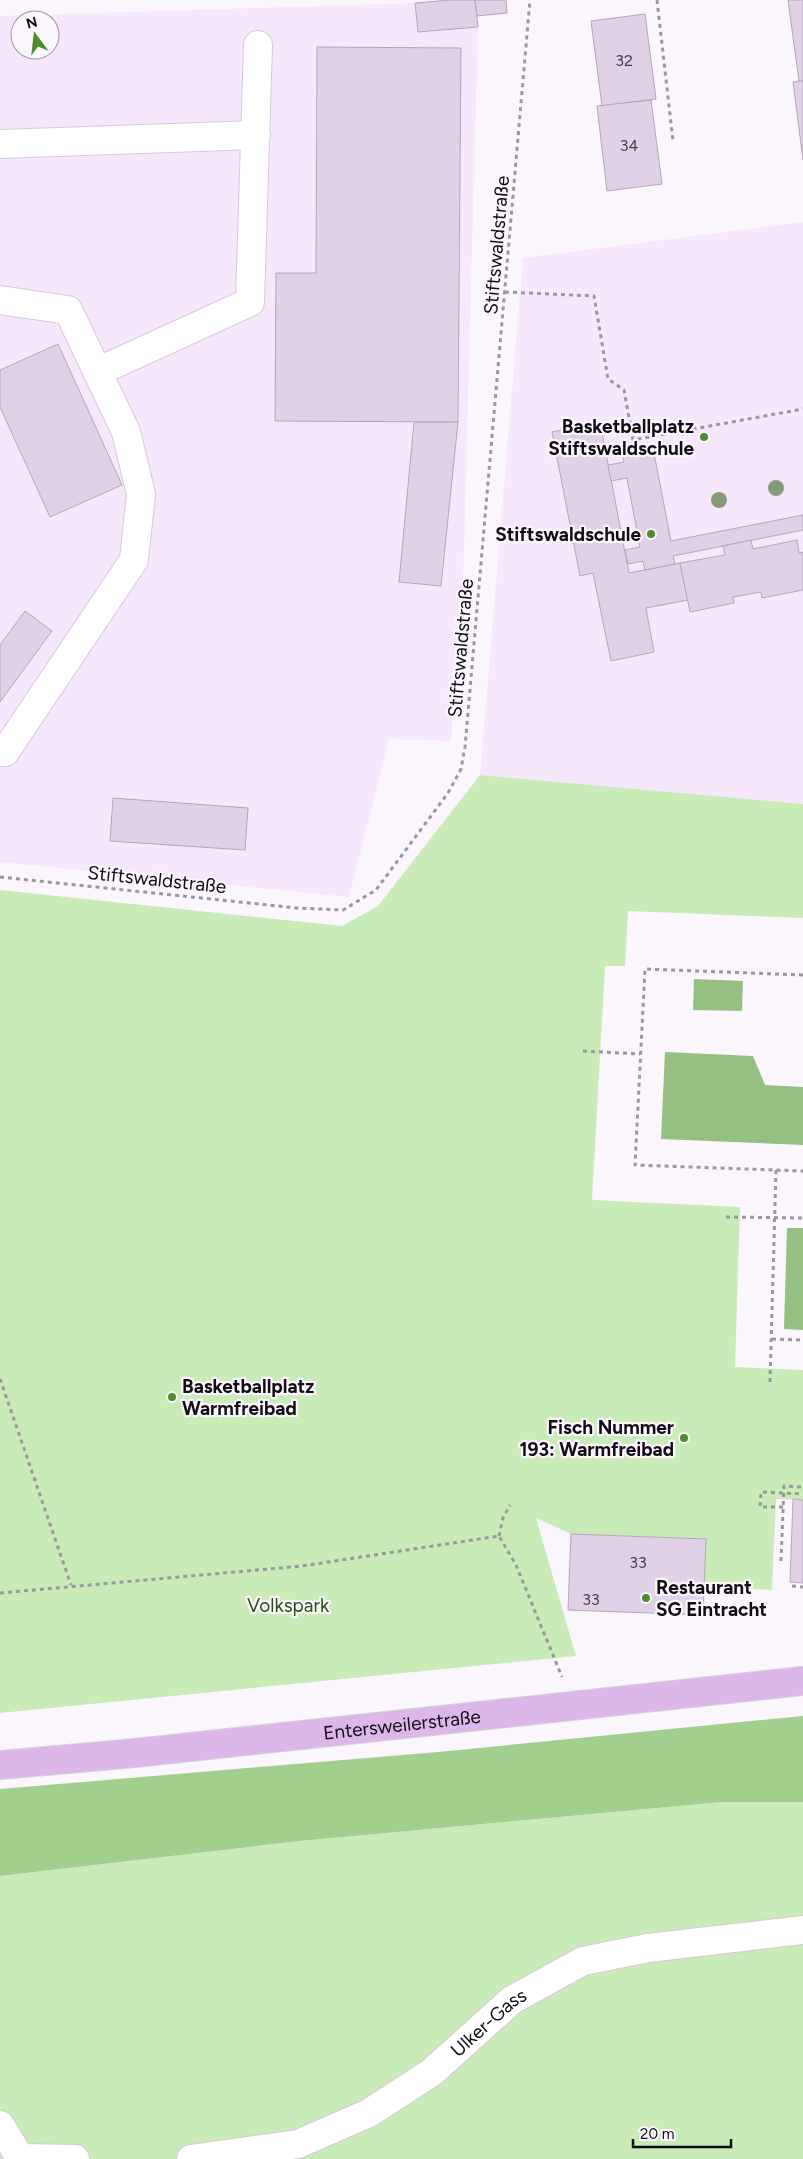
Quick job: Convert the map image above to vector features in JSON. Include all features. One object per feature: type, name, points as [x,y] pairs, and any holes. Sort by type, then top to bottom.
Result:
[{"type":"main road","name":"Entersweilerstraße","points":[[0,1765],[135,1753],[803,1681]]},
{"type":"street","points":[[98,372],[250,302],[258,45]]},
{"type":"street","points":[[0,144],[256,135]]},
{"type":"street","points":[[0,300],[68,310],[126,432],[142,494],[134,560],[5,752],[0,752]]},
{"type":"street","name":"Ulker-Gass","points":[[191,2159],[298,2144],[369,2113],[432,2072],[512,2000],[583,1961],[648,1948],[803,1930]]},
{"type":"street","points":[[0,2125],[20,2158],[75,2159]]},
{"type":"path","name":"Stiftswaldstraße","points":[[0,877],[297,908],[343,910],[376,890],[448,793],[461,769],[465,747],[476,638],[530,0]]},
{"type":"path","points":[[657,0],[673,141]]},
{"type":"path","points":[[505,292],[594,296],[608,379],[624,390],[633,440],[803,409]]},
{"type":"path","points":[[803,975],[645,969],[634,1164],[803,1171]]},
{"type":"path","points":[[583,1051],[640,1054]]},
{"type":"path","points":[[770,1382],[776,1170]]},
{"type":"path","points":[[726,1217],[803,1218]]},
{"type":"path","points":[[772,1339],[803,1340]]},
{"type":"path","points":[[0,1379],[71,1585]]},
{"type":"path","points":[[781,1561],[784,1486],[803,1487]]},
{"type":"path","points":[[783,1507],[760,1507],[761,1492],[803,1494]]},
{"type":"path","points":[[510,1505],[503,1518],[498,1536],[516,1565],[565,1684]]},
{"type":"path","points":[[0,1593],[71,1585],[302,1566],[498,1536]]},
{"type":"path","points":[[792,1586],[803,1587]]},
{"type":"shaded area","points":[[415,3],[418,32],[478,27],[463,587],[451,741],[389,739],[349,897],[0,862],[0,16],[10,16],[10,60],[60,60],[60,14]]},
{"type":"shaded area","name":"Stiftswaldschule","points":[[803,222],[803,804],[480,775],[523,258]]},
{"type":"shaded area","points":[[694,979],[743,981],[742,1011],[693,1010]]},
{"type":"shaded area","points":[[665,1052],[753,1056],[765,1085],[803,1087],[803,1145],[661,1139]]},
{"type":"shaded area","points":[[787,1228],[803,1228],[803,1330],[784,1329]]},
{"type":"shaded area","points":[[803,1716],[803,1802],[722,1802],[300,1841],[0,1876],[0,1789],[438,1752]]},
{"type":"green space","name":"Volkspark","points":[[480,775],[803,804],[803,918],[628,911],[625,966],[605,966],[592,1200],[740,1207],[735,1367],[803,1370],[803,1500],[776,1499],[772,1590],[704,1586],[706,1539],[571,1534],[536,1518],[576,1656],[0,1713],[0,890],[342,926],[378,906]]},
{"type":"green space","points":[[722,1802],[803,1802],[803,2159],[0,2159],[0,1876],[300,1841]]},
{"type":"building","points":[[475,0],[478,27],[418,32],[415,3]]},
{"type":"building","points":[[475,0],[506,0],[507,13],[477,16]]},
{"type":"building","points":[[788,0],[803,0],[803,81],[799,81]]},
{"type":"building","points":[[645,14],[656,99],[602,106],[591,21]]},
{"type":"building","points":[[317,47],[461,48],[458,422],[275,421],[276,273],[316,273]]},
{"type":"building","points":[[803,81],[803,160],[793,82]]},
{"type":"building","points":[[651,100],[662,184],[607,191],[597,106]]},
{"type":"building","points":[[58,344],[122,485],[50,517],[0,407],[0,370]]},
{"type":"building","points":[[414,422],[458,422],[441,586],[399,582]]},
{"type":"building","points":[[600,422],[629,573],[680,563],[688,600],[646,608],[654,652],[611,661],[593,573],[580,576],[552,432]]},
{"type":"building","points":[[653,448],[671,541],[803,515],[803,530],[673,556],[675,564],[645,570],[643,561],[628,564],[625,550],[640,547],[627,478],[611,481],[608,465],[624,462],[622,454]]},
{"type":"building","points":[[751,540],[753,549],[797,540],[799,553],[803,552],[803,590],[762,598],[761,592],[733,597],[734,603],[690,612],[680,563],[725,555],[723,546]]},
{"type":"building","points":[[25,611],[52,631],[0,702],[0,645]]},
{"type":"building","points":[[113,798],[248,808],[245,850],[110,841]]},
{"type":"building","points":[[793,1499],[803,1500],[803,1583],[790,1582]]},
{"type":"building","points":[[571,1534],[706,1539],[703,1615],[568,1610]]},
{"type":"place","name":"Basketballplatz Stiftswaldschule","points":[[704,437]]},
{"type":"place","name":"Stiftswaldschule","points":[[651,534]]},
{"type":"place","name":"Basketballplatz Warmfreibad","points":[[172,1397]]},
{"type":"place","name":"Fisch Nummer 193: Warmfreibad","points":[[684,1438]]},
{"type":"place","name":"Restaurant SG Eintracht","points":[[646,1598]]}]
